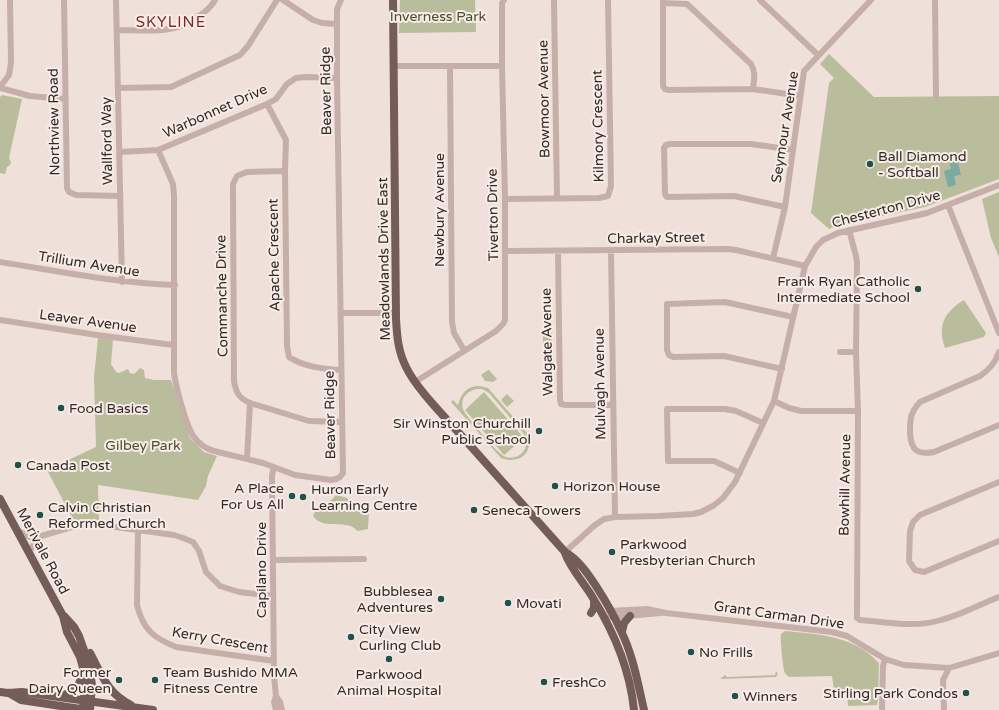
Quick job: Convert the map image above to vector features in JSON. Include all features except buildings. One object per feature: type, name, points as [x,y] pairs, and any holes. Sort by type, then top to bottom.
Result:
[{"type":"main road","name":"Meadowlands Drive East","points":[[393,0],[396,313],[397,332],[401,355],[406,368],[415,382],[565,552],[571,556],[590,577],[613,614],[622,632],[633,664],[644,710]]},
{"type":"main road","name":"Merivale Road","points":[[1,501],[63,616],[67,632],[80,657],[83,668],[87,707]]},
{"type":"main road","name":"Meadowlands Drive East","points":[[565,552],[567,558],[603,615],[624,663],[632,693],[634,710]]},
{"type":"main road","points":[[591,613],[594,608],[594,600]]},
{"type":"main road","name":"Merivale Road","points":[[63,616],[74,627],[79,636],[91,670],[92,685],[87,707]]},
{"type":"main road","points":[[622,632],[624,623],[630,616]]},
{"type":"main road","points":[[79,636],[110,690],[121,700],[137,708]]},
{"type":"main road","points":[[58,697],[69,694],[75,690],[80,682],[83,668]]},
{"type":"main road","points":[[4,692],[21,700],[87,707],[137,708],[153,710]]},
{"type":"main road","points":[[4,692],[22,692],[58,697],[87,707]]},
{"type":"street","points":[[10,0],[11,63],[9,75],[0,88],[30,96],[65,99]]},
{"type":"street","name":"Northview Road","points":[[64,0],[67,184],[69,192],[76,195],[120,196]]},
{"type":"street","name":"Wallford Way","points":[[116,0],[122,282]]},
{"type":"street","points":[[117,30],[170,29],[193,20],[205,12],[215,0]]},
{"type":"street","points":[[118,88],[171,87],[240,55],[248,46],[277,0]]},
{"type":"street","points":[[283,0],[313,20],[337,24]]},
{"type":"street","name":"Beaver Ridge","points":[[158,150],[173,184],[173,345],[175,378],[189,428],[194,438],[208,449],[247,459],[295,475],[336,480],[343,473],[341,422],[341,313],[337,78],[337,10],[341,0]]},
{"type":"street","name":"Tiverton Drive","points":[[415,382],[496,330],[503,324],[506,314],[502,66],[502,3],[504,0]]},
{"type":"street","name":"Bowmoor Avenue","points":[[554,0],[557,198]]},
{"type":"street","name":"Kilmory Crescent","points":[[505,199],[604,198],[608,196],[611,186],[608,0]]},
{"type":"street","points":[[760,0],[818,55]]},
{"type":"street","name":"Seymour Avenue","points":[[773,258],[785,207],[804,71],[871,0]]},
{"type":"street","points":[[935,0],[936,97]]},
{"type":"street","points":[[753,89],[755,74],[754,68],[751,64],[687,4],[663,1],[663,86],[665,89],[753,89],[800,96]]},
{"type":"street","points":[[394,66],[502,66]]},
{"type":"street","name":"Newbury Avenue","points":[[450,66],[452,322],[454,333],[464,350]]},
{"type":"street","name":"Warbonnet Drive","points":[[120,152],[158,150],[267,104],[276,99],[287,84],[296,78],[337,78]]},
{"type":"street","name":"Apache Crescent","points":[[267,104],[286,140],[287,346],[289,357],[294,361],[319,368],[341,370]]},
{"type":"street","points":[[785,207],[734,196],[667,197],[664,194],[664,148],[666,145],[670,144],[751,144],[793,150]]},
{"type":"street","name":"Commanche Drive","points":[[250,403],[242,399],[236,391],[234,381],[233,184],[237,176],[247,172],[285,171]]},
{"type":"street","name":"Chesterton Drive","points":[[565,552],[595,525],[604,519],[615,517],[660,516],[701,512],[713,506],[723,498],[740,473],[774,402],[805,266],[813,251],[823,240],[849,230],[917,215],[948,205],[999,185]]},
{"type":"street","points":[[948,205],[999,333]]},
{"type":"street","name":"Bowhill Avenue","points":[[849,230],[857,262],[857,618],[860,620],[911,624],[931,622],[942,620],[999,597]]},
{"type":"street","name":"Charkay Street","points":[[505,251],[728,249],[805,266]]},
{"type":"street","name":"Walgate Avenue","points":[[558,251],[561,404],[566,406],[612,404]]},
{"type":"street","name":"Mulvagh Avenue","points":[[611,251],[612,404],[615,517]]},
{"type":"street","name":"Trillium Avenue","points":[[0,262],[122,282],[174,286]]},
{"type":"street","points":[[782,369],[724,356],[673,357],[669,355],[667,350],[667,304],[725,302],[793,316]]},
{"type":"street","points":[[341,313],[396,313]]},
{"type":"street","name":"Leaver Avenue","points":[[0,320],[173,345]]},
{"type":"street","points":[[840,352],[856,352]]},
{"type":"street","points":[[999,352],[995,362],[989,370],[980,376],[920,402],[913,409],[910,419],[911,442],[915,450],[924,454],[934,452],[999,425]]},
{"type":"street","points":[[774,402],[801,411],[858,412]]},
{"type":"street","points":[[247,459],[250,403],[309,421],[341,422]]},
{"type":"street","points":[[740,473],[714,461],[668,461],[667,409],[725,409],[736,411],[763,423]]},
{"type":"street","name":"Capilano Drive","points":[[274,468],[272,475],[272,596],[276,696],[274,702],[276,710]]},
{"type":"street","points":[[999,482],[920,515],[913,522],[910,531],[909,561],[915,570],[924,572],[999,541]]},
{"type":"street","points":[[18,531],[30,537],[38,537],[75,526],[93,524],[174,535],[193,542],[199,551],[206,572],[220,586],[239,592],[272,596]]},
{"type":"street","name":"Kerry Crescent","points":[[138,530],[137,605],[140,615],[150,632],[161,641],[176,647],[274,661]]},
{"type":"street","points":[[29,552],[38,537]]},
{"type":"street","points":[[273,560],[364,559]]},
{"type":"street","name":"Grant Carman Drive","points":[[603,615],[647,609],[666,613],[832,632],[847,636],[885,659],[904,665],[949,668],[999,653]]},
{"type":"street","name":"Grant Carman Drive","points":[[613,614],[630,616],[666,613]]},
{"type":"street","points":[[882,710],[883,666],[885,659]]},
{"type":"street","points":[[934,667],[943,680]]},
{"type":"street","points":[[944,710],[943,680],[949,668]]},
{"type":"street","name":"Capilano Drive","points":[[276,696],[280,702],[282,710]]},
{"type":"green space","name":"Inverness Park","points":[[400,0],[475,0],[476,32],[399,33]]},
{"type":"green space","points":[[829,54],[874,97],[999,96],[999,179],[925,207],[839,225],[829,229],[811,213],[829,83],[834,78],[820,64]]},
{"type":"green space","points":[[2,95],[22,99],[9,158],[11,162],[7,167],[5,174],[0,173],[0,97]]},
{"type":"green space","points":[[999,192],[999,257],[991,238],[982,199]]},
{"type":"green space","points":[[964,300],[986,333],[984,337],[945,348],[942,333],[944,320],[951,309]]},
{"type":"green space","points":[[543,333],[552,333],[551,346],[543,346]]},
{"type":"green space","name":"Gilbey Park","points":[[98,338],[113,340],[111,364],[116,372],[119,373],[128,369],[130,373],[134,374],[140,368],[144,370],[145,378],[154,380],[171,380],[190,438],[204,452],[217,456],[208,476],[206,486],[198,500],[98,485],[99,521],[75,523],[47,470],[96,447],[94,377]]},
{"type":"green space","points":[[488,370],[497,379],[493,382],[485,381],[481,375]]},
{"type":"green space","points":[[475,386],[488,388],[527,433],[529,446],[524,455],[520,458],[508,460],[501,458],[451,402],[453,400],[458,405],[465,391]],"holes":[[[482,389],[489,393],[524,434],[526,443],[525,448],[520,455],[511,458],[502,455],[485,438],[465,413],[462,405],[466,395],[473,390]]]},
{"type":"green space","points":[[484,392],[524,438],[504,455],[465,410]]},
{"type":"green space","points":[[507,394],[514,401],[507,407],[501,400]]},
{"type":"green space","points":[[337,495],[347,498],[358,510],[369,512],[368,529],[358,531],[351,526],[325,523],[316,520],[313,516],[315,512]]},
{"type":"green space","points":[[785,631],[810,633],[835,638],[859,647],[869,654],[879,663],[877,705],[848,706],[847,690],[834,690],[832,676],[789,677],[784,671],[781,647],[781,634]]},
{"type":"green space","points":[[776,671],[778,674],[776,677],[720,679],[725,675],[727,677],[775,675]]},
{"type":"water","points":[[957,159],[961,175],[954,176],[956,185],[948,187],[944,171],[951,169],[949,161]]},
{"type":"place","name":"Ball Diamond - Softball","points":[[870,164]]},
{"type":"place","name":"Frank Ryan Catholic Intermediate School","points":[[918,289]]},
{"type":"place","name":"Food Basics","points":[[61,408]]},
{"type":"place","name":"Sir Winston Churchill Public School","points":[[539,431]]},
{"type":"place","name":"Canada Post","points":[[18,465]]},
{"type":"place","name":"Horizon House","points":[[555,486]]},
{"type":"place","name":"A Place For Us All","points":[[292,496]]},
{"type":"place","name":"Huron Early Learning Centre","points":[[303,497]]},
{"type":"place","name":"Seneca Towers","points":[[474,510]]},
{"type":"place","name":"Calvin Christian Reformed Church","points":[[40,515]]},
{"type":"place","name":"Parkwood Presbyterian Church","points":[[612,552]]},
{"type":"place","name":"Bubblesea Adventures","points":[[441,599]]},
{"type":"place","name":"Movati","points":[[508,603]]},
{"type":"place","name":"City View Curling Club","points":[[351,637]]},
{"type":"place","name":"No Frills","points":[[691,652]]},
{"type":"place","name":"Parkwood Animal Hospital","points":[[389,659]]},
{"type":"place","name":"Former Dairy Queen","points":[[119,680]]},
{"type":"place","name":"Team Bushido MMA Fitness Centre","points":[[155,680]]},
{"type":"place","name":"FreshCo","points":[[544,682]]},
{"type":"place","name":"Stirling Park Condos","points":[[966,693]]},
{"type":"place","name":"Winners","points":[[735,696]]},
{"type":"district","name":"SKYLINE","points":[[171,22]]}]
